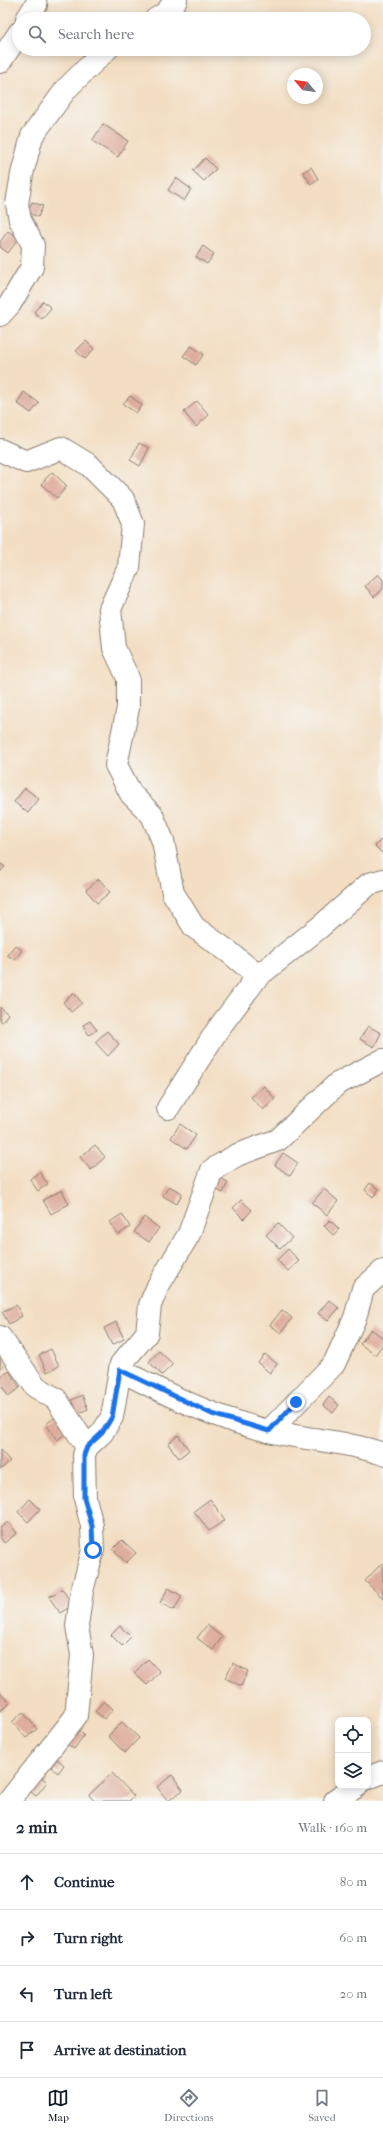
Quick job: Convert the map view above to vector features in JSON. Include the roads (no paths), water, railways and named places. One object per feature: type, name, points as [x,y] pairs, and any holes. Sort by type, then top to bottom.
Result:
[{"type":"street","points":[[167,12],[176,0]]},
{"type":"street","points":[[0,62],[12,44]]},
{"type":"street","points":[[0,315],[10,304],[32,267],[33,245],[20,220],[16,204],[32,136],[66,88],[100,56]]},
{"type":"street","points":[[0,450],[26,462],[61,448],[90,465],[123,499],[133,524],[128,567],[110,610],[114,648],[128,678],[128,708],[116,765],[131,794],[152,815],[163,841],[174,892],[194,927],[229,952],[258,976]]},
{"type":"street","points":[[168,1108],[218,1029],[258,976],[320,927],[368,884],[383,880]]},
{"type":"street","points":[[9,1801],[76,1716],[82,1655],[77,1626],[82,1591],[93,1550],[92,1526],[84,1498],[84,1455],[87,1447],[102,1433],[112,1417],[121,1364],[147,1333],[150,1305],[158,1286],[189,1234],[212,1170],[237,1155],[278,1140],[337,1084],[383,1060]]},
{"type":"street","points":[[269,1431],[334,1364],[355,1318],[363,1289],[383,1271]]},
{"type":"street","points":[[0,1337],[36,1387],[56,1398],[87,1447]]},
{"type":"street","points":[[120,1370],[212,1414],[269,1431],[367,1449],[383,1454]]},
{"type":"street","points":[[371,1777],[383,1772]]},
{"type":"street","points":[[335,1801],[353,1789]]}]
